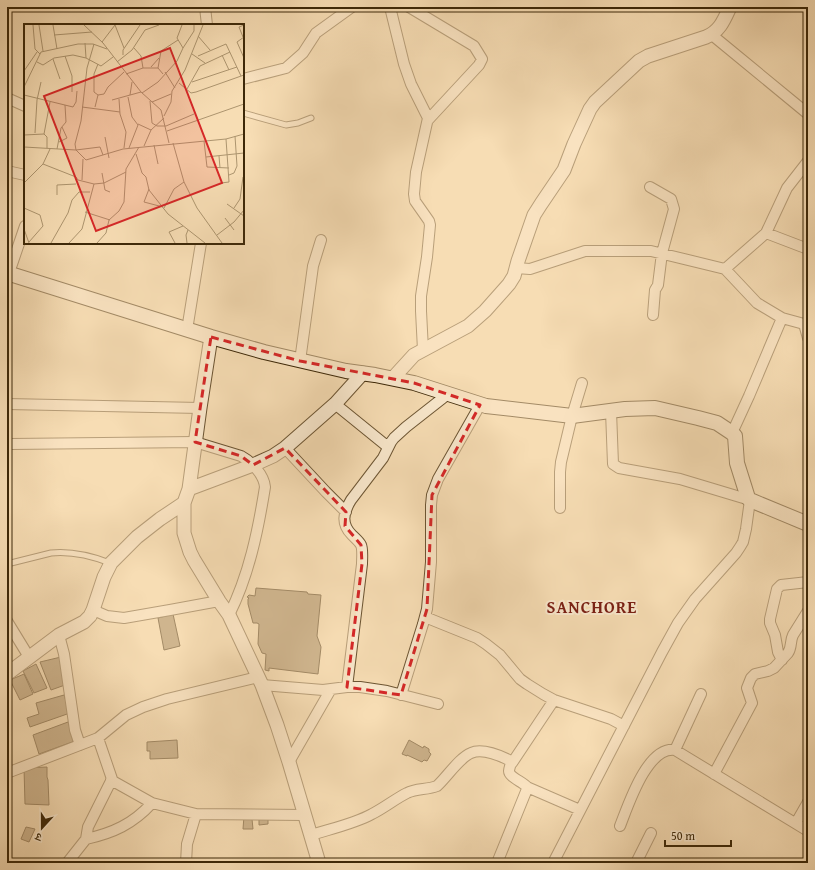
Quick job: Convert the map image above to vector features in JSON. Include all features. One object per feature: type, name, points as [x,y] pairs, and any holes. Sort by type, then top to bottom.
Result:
[{"type":"main road","points":[[8,273],[187,330],[264,352],[346,371],[414,383],[480,405],[572,416],[632,408],[655,408],[717,423],[732,432],[735,440],[739,470],[750,500],[808,524]]},
{"type":"street","points":[[205,7],[207,24]]},
{"type":"street","points":[[244,79],[286,68],[303,53],[316,33],[352,7]]},
{"type":"street","points":[[390,7],[404,64],[411,84],[427,115],[428,120],[416,172],[414,194],[415,201],[429,221],[430,225],[421,296],[423,350]]},
{"type":"street","points":[[410,7],[474,46],[482,59],[479,65],[428,120]]},
{"type":"street","points":[[392,378],[411,357],[462,330],[480,316],[509,284],[514,276],[534,215],[564,170],[592,105],[639,61],[648,56],[712,35],[717,31],[730,7]]},
{"type":"street","points":[[712,35],[808,114]]},
{"type":"street","points":[[7,98],[24,106]]},
{"type":"street","points":[[726,269],[766,233],[786,188],[808,161]]},
{"type":"street","points":[[7,171],[24,175]]},
{"type":"street","points":[[650,187],[671,199],[674,209],[662,253],[658,285],[655,290],[653,315]]},
{"type":"street","points":[[8,273],[24,229]]},
{"type":"street","points":[[766,233],[808,248]]},
{"type":"street","points":[[300,361],[313,266],[321,240]]},
{"type":"street","points":[[187,330],[201,244]]},
{"type":"street","points":[[516,268],[530,269],[585,251],[651,251],[662,253],[726,269],[757,303],[782,318],[806,322],[808,338]]},
{"type":"street","points":[[732,432],[782,318]]},
{"type":"street","points":[[211,337],[189,489],[184,503],[184,533],[194,560],[218,601],[229,615],[260,681],[289,762],[319,863]]},
{"type":"street","points":[[189,489],[253,465],[273,456],[285,448],[335,404],[363,373]]},
{"type":"street","points":[[560,508],[561,462],[582,383]]},
{"type":"street","points":[[347,686],[362,564],[361,545],[345,526],[346,512],[351,500],[383,458],[394,438],[448,394]]},
{"type":"street","points":[[7,404],[200,408]]},
{"type":"street","points":[[335,404],[388,447]]},
{"type":"street","points":[[401,695],[425,617],[428,601],[431,562],[432,495],[438,479],[480,405]]},
{"type":"street","points":[[553,863],[678,623],[695,599],[740,548],[746,529],[750,500],[680,478],[619,468],[613,464],[611,411]]},
{"type":"street","points":[[11,444],[195,442],[241,456],[246,459],[253,465],[264,481],[264,489],[257,533],[251,557],[238,598],[229,615]]},
{"type":"street","points":[[285,448],[346,512]]},
{"type":"street","points":[[7,674],[29,656],[59,635],[84,622],[93,610],[104,577],[111,563],[137,538],[160,519],[184,503]]},
{"type":"street","points":[[782,660],[778,652],[775,635],[770,623],[777,588],[781,585],[808,582]]},
{"type":"street","points":[[93,610],[107,616],[124,618],[218,601]]},
{"type":"street","points":[[714,774],[752,703],[747,688],[751,678],[755,674],[771,670],[777,666],[790,650],[793,635],[808,611]]},
{"type":"street","points":[[425,617],[477,638],[494,650],[520,679],[543,694],[554,700],[611,719],[624,726]]},
{"type":"street","points":[[7,621],[29,656]]},
{"type":"street","points":[[59,635],[64,654],[75,730],[80,745]]},
{"type":"street","points":[[7,774],[98,738],[126,715],[143,707],[167,699],[260,681],[323,690],[347,686],[366,688],[387,691],[438,704]]},
{"type":"street","points":[[289,762],[331,689]]},
{"type":"street","points":[[675,750],[701,694]]},
{"type":"street","points":[[554,700],[512,762],[509,772],[527,787],[580,810]]},
{"type":"street","points":[[67,863],[86,840],[88,827],[112,778],[98,738]]},
{"type":"street","points":[[620,826],[636,785],[646,770],[656,758],[663,753],[668,750],[675,750],[808,831]]},
{"type":"street","points":[[311,835],[366,817],[414,790],[434,788],[472,752],[478,751],[493,754],[512,762]]},
{"type":"street","points":[[111,780],[152,803],[196,814],[304,815]]},
{"type":"street","points":[[496,863],[527,787]]},
{"type":"street","points":[[796,823],[808,802]]},
{"type":"street","points":[[86,840],[125,826],[139,816],[152,803]]},
{"type":"street","points":[[186,863],[187,844],[196,814]]},
{"type":"street","points":[[636,863],[651,833]]},
{"type":"lane","points":[[244,113],[286,125],[298,123],[311,118]]},
{"type":"lane","points":[[7,564],[57,552],[87,555],[111,563]]},
{"type":"highlighted area","points":[[211,337],[300,361],[414,383],[480,405],[432,495],[427,609],[401,695],[347,687],[362,564],[361,545],[345,526],[346,512],[285,448],[253,465],[241,456],[195,442]]},
{"type":"building","points":[[256,588],[307,592],[308,594],[321,595],[317,636],[321,647],[318,674],[269,668],[269,671],[265,670],[266,654],[262,653],[258,644],[259,624],[253,623],[248,604],[249,598],[247,597],[249,595],[255,596]]},
{"type":"building","points":[[173,614],[180,646],[164,650],[158,618]]},
{"type":"building","points":[[61,657],[65,685],[51,690],[40,662]]},
{"type":"building","points":[[36,664],[47,688],[34,693],[23,671]]},
{"type":"building","points":[[24,674],[33,694],[20,700],[10,680]]},
{"type":"building","points":[[64,695],[70,713],[30,727],[27,718],[39,714],[36,703]]},
{"type":"building","points":[[7,722],[11,729],[7,731]]},
{"type":"building","points":[[68,722],[75,741],[39,754],[33,735]]},
{"type":"building","points":[[177,740],[178,758],[150,759],[150,751],[147,751],[147,742]]},
{"type":"building","points":[[409,740],[423,748],[424,746],[429,749],[431,754],[427,761],[424,760],[422,762],[402,754]]},
{"type":"building","points":[[47,767],[49,805],[25,804],[24,768]]},
{"type":"building","points":[[244,816],[252,819],[253,829],[243,829]]},
{"type":"building","points":[[259,816],[268,816],[268,824],[259,825]]},
{"type":"building","points":[[26,827],[35,829],[29,842],[21,839]]},
{"type":"district","name":"SANCHORE","points":[[592,607]]}]
